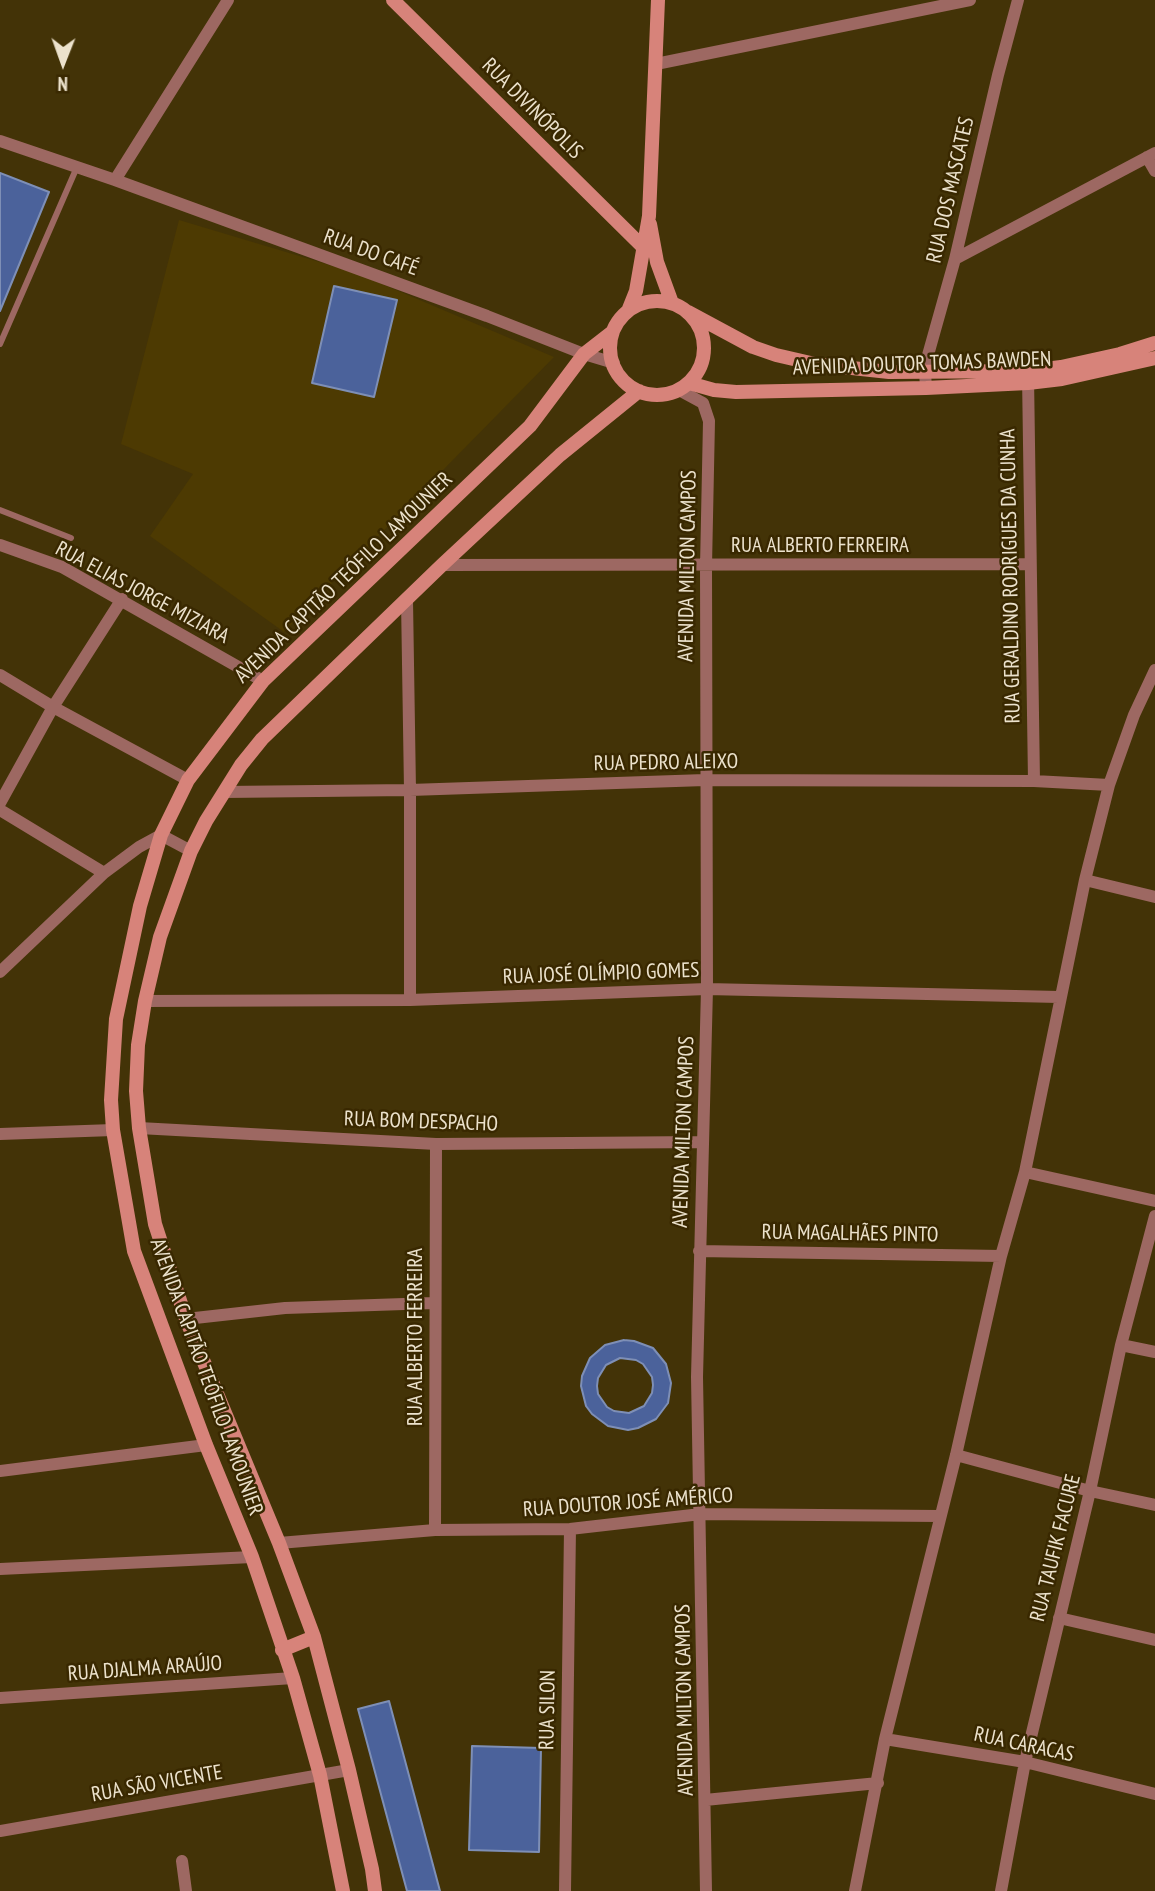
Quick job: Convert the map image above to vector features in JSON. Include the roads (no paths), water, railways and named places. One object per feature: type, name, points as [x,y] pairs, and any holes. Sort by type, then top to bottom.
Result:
[{"type":"main road","name":"RUA DIVINÓPOLIS","points":[[393,0],[642,246]]},
{"type":"main road","points":[[628,311],[641,304],[656,301],[672,303],[688,312],[698,324],[704,339],[704,355],[699,370],[684,386],[659,395],[639,391],[619,376],[611,350],[611,333],[628,311],[636,291],[649,216],[658,0]]},
{"type":"main road","points":[[649,216],[657,262],[672,303]]},
{"type":"main road","name":"AVENIDA DOUTOR TOMAS BAWDEN","points":[[688,312],[753,347],[776,355],[815,364],[858,369],[1062,379],[1155,358]]},
{"type":"main road","name":"AVENIDA CAPITÃO TEÓFILO LAMOUNIER","points":[[343,1891],[320,1775],[293,1678],[252,1557],[206,1445],[134,1251],[113,1130],[111,1100],[116,1019],[140,906],[160,835],[188,780],[263,681],[530,426],[584,354],[611,333]]},
{"type":"main road","name":"AVENIDA DOUTOR TOMAS BAWDEN","points":[[684,386],[736,392],[926,388],[1028,377],[1155,343]]},
{"type":"main road","name":"AVENIDA CAPITÃO TEÓFILO LAMOUNIER","points":[[374,1891],[372,1869],[349,1770],[314,1637],[279,1543],[186,1319],[155,1224],[139,1128],[136,1091],[145,1001],[160,937],[191,851],[206,821],[241,765],[262,739],[560,455],[639,391]]},
{"type":"main road","points":[[282,1650],[314,1637]]},
{"type":"street","points":[[116,180],[228,0]]},
{"type":"street","points":[[656,64],[970,0]]},
{"type":"street","name":"RUA DOS MASCATES","points":[[926,388],[925,372],[1018,0]]},
{"type":"street","name":"RUA DO CAFÉ","points":[[0,141],[116,180],[584,354],[614,362]]},
{"type":"street","points":[[955,259],[1151,155],[1155,171]]},
{"type":"street","name":"RUA GERALDINO RODRIGUES DA CUNHA","points":[[1028,377],[1034,782]]},
{"type":"street","name":"AVENIDA MILTON CAMPOS","points":[[684,386],[703,402],[709,421],[705,780],[707,989],[697,1377],[706,1891]]},
{"type":"street","name":"RUA ELIAS JORGE MIZIARA","points":[[0,545],[62,567],[263,681]]},
{"type":"street","name":"RUA ALBERTO FERREIRA","points":[[442,565],[1029,564]]},
{"type":"street","points":[[0,803],[52,707],[122,599]]},
{"type":"street","points":[[407,600],[410,1000]]},
{"type":"street","points":[[855,1891],[885,1739],[956,1455],[1001,1256],[1025,1171],[1085,880],[1109,785],[1134,715],[1155,670]]},
{"type":"street","points":[[0,675],[52,707],[188,780]]},
{"type":"street","name":"RUA PEDRO ALEIXO","points":[[224,792],[410,790],[705,780],[1109,785]]},
{"type":"street","points":[[0,810],[104,873]]},
{"type":"street","points":[[0,972],[104,873],[139,847],[160,835],[191,851]]},
{"type":"street","points":[[1085,880],[1155,897]]},
{"type":"street","name":"RUA JOSÉ OLÍMPIO GOMES","points":[[145,1001],[410,1000],[707,989],[1059,997]]},
{"type":"street","name":"RUA BOM DESPACHO","points":[[139,1128],[436,1144],[703,1142]]},
{"type":"street","points":[[0,1134],[113,1130]]},
{"type":"street","name":"RUA ALBERTO FERREIRA","points":[[435,1530],[436,1144]]},
{"type":"street","points":[[1025,1171],[1155,1201]]},
{"type":"street","name":"RUA TAUFIK FACURE","points":[[1001,1891],[1025,1762],[1090,1491],[1121,1345],[1155,1216]]},
{"type":"street","name":"RUA MAGALHÃES PINTO","points":[[699,1251],[1001,1256]]},
{"type":"street","points":[[186,1319],[285,1308],[434,1303]]},
{"type":"street","points":[[1121,1345],[1155,1352]]},
{"type":"street","points":[[0,1471],[206,1445]]},
{"type":"street","points":[[956,1455],[1090,1491],[1155,1505]]},
{"type":"street","name":"RUA DOUTOR JOSÉ AMÉRICO","points":[[279,1543],[435,1530],[570,1530],[701,1514],[939,1516]]},
{"type":"street","name":"RUA SILON","points":[[565,1891],[570,1530]]},
{"type":"street","points":[[0,1569],[252,1557]]},
{"type":"street","points":[[1059,1618],[1155,1640]]},
{"type":"street","name":"RUA DJALMA ARAÚJO","points":[[0,1698],[293,1678]]},
{"type":"street","name":"RUA CARACAS","points":[[885,1739],[1025,1762],[1155,1794]]},
{"type":"street","name":"RUA SÃO VICENTE","points":[[0,1831],[349,1770]]},
{"type":"street","points":[[705,1800],[878,1783]]},
{"type":"street","points":[[182,1861],[186,1891]]},
{"type":"lane","points":[[0,344],[77,167]]},
{"type":"lane","points":[[0,510],[71,538]]}]
